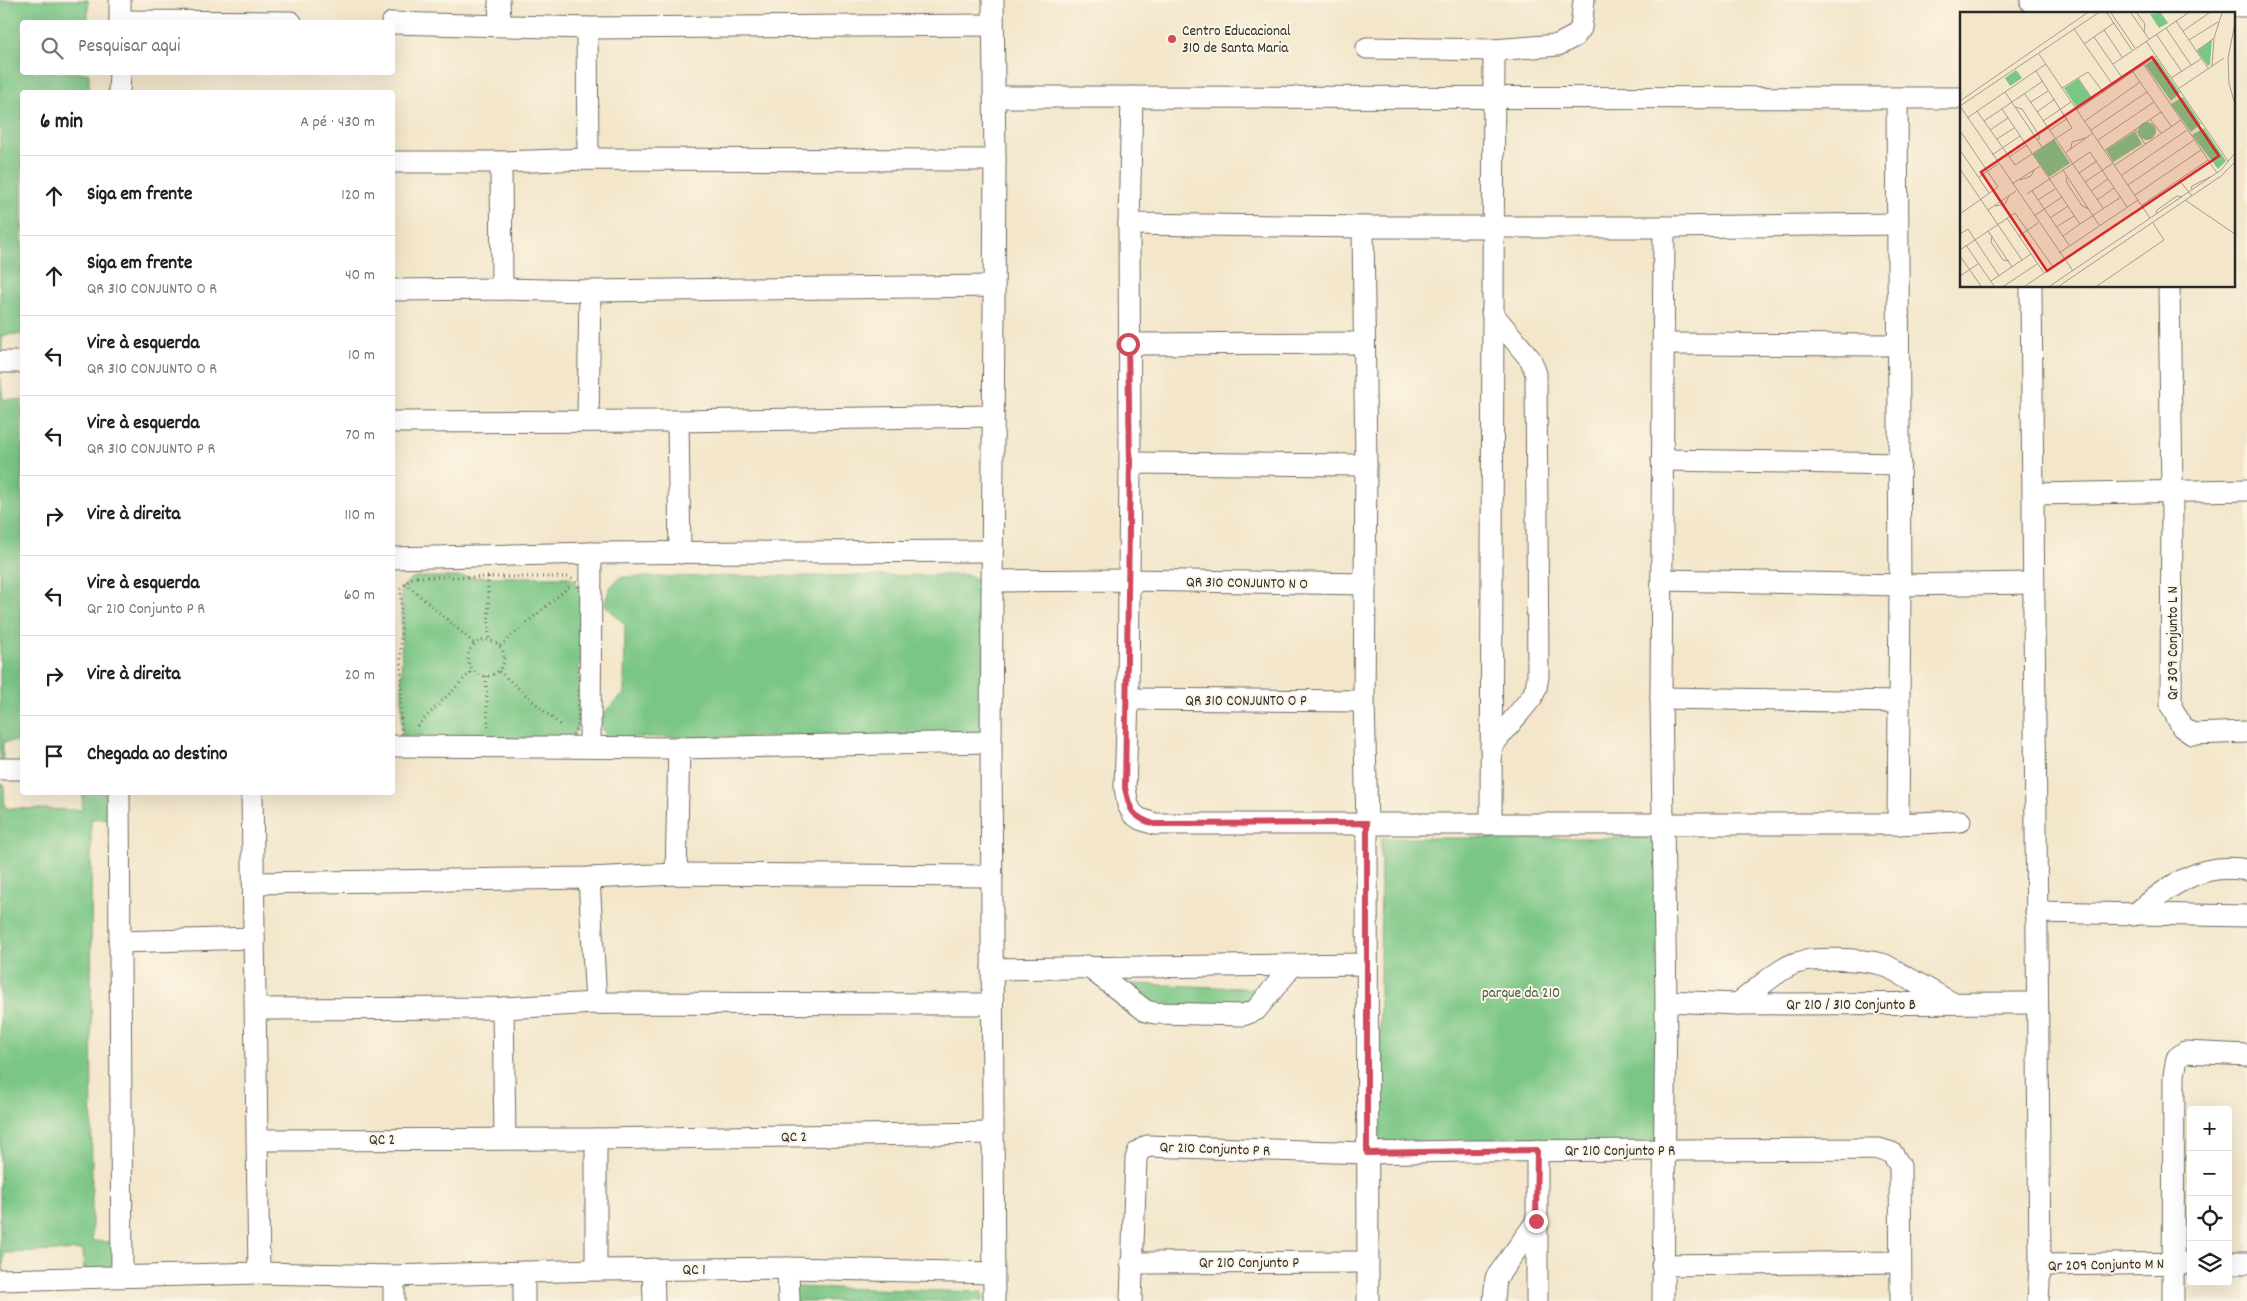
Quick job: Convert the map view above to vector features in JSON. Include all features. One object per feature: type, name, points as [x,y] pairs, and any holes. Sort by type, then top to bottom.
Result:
[{"type":"street","points":[[120,0],[120,20]]},
{"type":"street","points":[[499,0],[500,24]]},
{"type":"street","points":[[993,0],[995,160],[991,1004],[994,1301]]},
{"type":"street","points":[[1367,48],[1494,50],[1558,45],[1575,36],[1581,28],[1584,0]]},
{"type":"street","points":[[2031,5],[2166,9],[2247,6]]},
{"type":"street","points":[[395,23],[500,24],[587,28],[992,26]]},
{"type":"street","points":[[587,28],[588,159]]},
{"type":"street","points":[[1491,822],[1494,50]]},
{"type":"street","points":[[119,90],[120,75]]},
{"type":"street","points":[[995,97],[1897,100],[1960,98]]},
{"type":"street","points":[[1132,97],[1128,344],[1130,463],[1128,699],[1125,788],[1128,805],[1140,820],[1154,824],[1491,822],[1898,824],[1960,821]]},
{"type":"street","points":[[1897,100],[1900,464],[1898,824]]},
{"type":"street","points":[[395,162],[501,162],[588,159],[995,160]]},
{"type":"street","points":[[501,162],[502,288]]},
{"type":"street","points":[[1129,224],[1363,227],[1664,227],[1897,224]]},
{"type":"street","points":[[1363,227],[1366,465],[1364,701],[1367,823],[1368,1301]]},
{"type":"street","points":[[1663,1301],[1666,1000],[1661,698],[1664,227]]},
{"type":"street","points":[[395,290],[502,288],[590,291],[993,286]]},
{"type":"street","points":[[2031,288],[2040,1265],[2038,1301]]},
{"type":"street","name":"Qr 309 Conjunto L N","points":[[2170,288],[2172,490],[2171,706],[2182,727],[2192,734],[2247,732]]},
{"type":"street","points":[[588,421],[590,291]]},
{"type":"street","points":[[1491,747],[1532,697],[1538,676],[1536,374],[1531,360],[1492,313]]},
{"type":"street","points":[[1128,344],[1364,343]]},
{"type":"street","points":[[1663,344],[1898,344]]},
{"type":"street","points":[[0,362],[20,362]]},
{"type":"street","points":[[395,422],[678,421],[993,416]]},
{"type":"street","points":[[678,421],[680,553]]},
{"type":"street","points":[[1662,460],[1900,464]]},
{"type":"street","points":[[1130,463],[1366,465]]},
{"type":"street","points":[[2034,494],[2247,490]]},
{"type":"street","points":[[395,558],[591,553],[992,551]]},
{"type":"street","points":[[582,742],[591,553]]},
{"type":"street","name":"QR 310 CONJUNTO N O","points":[[993,581],[1128,580],[1366,584]]},
{"type":"street","points":[[1662,580],[1900,585],[2033,583]]},
{"type":"street","points":[[1661,698],[1898,702]]},
{"type":"street","name":"QR 310 CONJUNTO O P","points":[[1128,699],[1364,701]]},
{"type":"street","points":[[398,743],[582,742],[679,748],[991,742]]},
{"type":"street","points":[[676,874],[679,748]]},
{"type":"street","points":[[0,769],[20,769]]},
{"type":"street","points":[[119,795],[118,942],[122,1276]]},
{"type":"street","points":[[252,795],[259,1140],[259,1272]]},
{"type":"street","points":[[2134,915],[2165,890],[2188,876],[2220,867],[2247,870]]},
{"type":"street","points":[[254,883],[589,878],[676,874],[992,876]]},
{"type":"street","points":[[589,878],[596,1002]]},
{"type":"street","points":[[2036,912],[2247,916]]},
{"type":"street","points":[[118,942],[254,938]]},
{"type":"street","points":[[1738,1004],[1788,966],[1813,960],[1873,961],[1885,965],[1952,1003]]},
{"type":"street","points":[[992,969],[1086,966],[1366,964]]},
{"type":"street","points":[[1086,966],[1146,1011],[1155,1014],[1243,1015],[1256,1010],[1292,966]]},
{"type":"street","name":"Qr 210 / 310 Conjunto B","points":[[1666,1000],[1738,1004],[2037,1003]]},
{"type":"street","points":[[256,1008],[503,1008],[596,1002],[991,1004]]},
{"type":"street","points":[[503,1008],[505,1138]]},
{"type":"street","points":[[2173,1301],[2182,1263],[2174,1075],[2177,1058],[2185,1052],[2247,1055]]},
{"type":"street","name":"QC 2","points":[[259,1140],[596,1139],[992,1133]]},
{"type":"street","points":[[596,1139],[596,1270]]},
{"type":"street","name":"Qr 210 Conjunto P R","points":[[1131,1301],[1136,1159],[1138,1152],[1144,1146],[1367,1153],[1537,1150],[1879,1149],[1892,1154],[1900,1166],[1901,1301]]},
{"type":"street","points":[[1537,1150],[1537,1301]]},
{"type":"street","points":[[1494,1301],[1496,1278],[1536,1221]]},
{"type":"street","name":"Qr 210 Conjunto P","points":[[1131,1263],[1368,1262]]},
{"type":"street","points":[[1662,1265],[1900,1262]]},
{"type":"street","name":"Qr 209 Conjunto M N","points":[[2040,1265],[2182,1263]]},
{"type":"street","points":[[2232,1263],[2247,1264]]},
{"type":"street","points":[[788,1268],[789,1301]]},
{"type":"street","name":"QC 1","points":[[0,1280],[259,1272],[394,1276],[596,1270],[788,1268],[993,1273]]},
{"type":"street","points":[[653,1269],[654,1301]]},
{"type":"street","points":[[524,1272],[524,1301]]},
{"type":"street","points":[[394,1276],[394,1301]]},
{"type":"path","points":[[398,743],[401,732],[401,589],[405,583],[417,577],[569,577],[575,582],[582,594],[578,726],[582,742]]},
{"type":"path","points":[[488,577],[489,640]]},
{"type":"path","points":[[500,646],[575,582]]},
{"type":"path","points":[[405,583],[475,644]]},
{"type":"path","points":[[489,640],[500,646],[504,658],[499,671],[486,676],[473,670],[468,656],[475,644],[489,640]]},
{"type":"path","points":[[398,743],[473,670]]},
{"type":"path","points":[[499,671],[582,742]]},
{"type":"path","points":[[486,676],[489,743]]},
{"type":"path","points":[[398,743],[416,745],[582,742]]},
{"type":"green space","points":[[0,0],[88,0],[88,20],[20,20],[20,75],[89,75],[89,90],[20,90],[20,334],[2,335],[2,356],[0,357]]},
{"type":"green space","points":[[0,376],[3,399],[20,400],[20,741],[3,742],[3,763],[0,764]]},
{"type":"green space","points":[[971,576],[983,583],[985,726],[978,738],[607,737],[603,730],[602,718],[609,708],[624,694],[625,625],[605,605],[609,589],[620,577]]},
{"type":"green space","points":[[417,577],[569,577],[575,581],[582,595],[578,725],[573,736],[568,740],[402,736],[401,589],[410,579]]},
{"type":"green space","points":[[0,784],[4,785],[5,808],[82,810],[83,795],[110,795],[115,818],[91,819],[92,1241],[117,1242],[114,1258],[105,1270],[84,1274],[83,1250],[4,1253],[3,1274],[0,1275]]},
{"type":"green space","name":"parque da 210","points":[[1381,838],[1661,838],[1662,1149],[1379,1151]]},
{"type":"green space","points":[[1114,983],[1268,989],[1248,1013],[1151,1010]]},
{"type":"green space","points":[[794,1287],[983,1292],[983,1301],[794,1301]]},
{"type":"place","name":"Centro Educacional 310 de Santa Maria","points":[[1172,39]]},
{"type":"route","points":[[1128,344],[1130,463],[1128,699],[1125,788],[1128,805],[1133,814],[1140,820],[1154,824],[1367,823],[1367,1153],[1537,1150],[1536,1221]]}]
